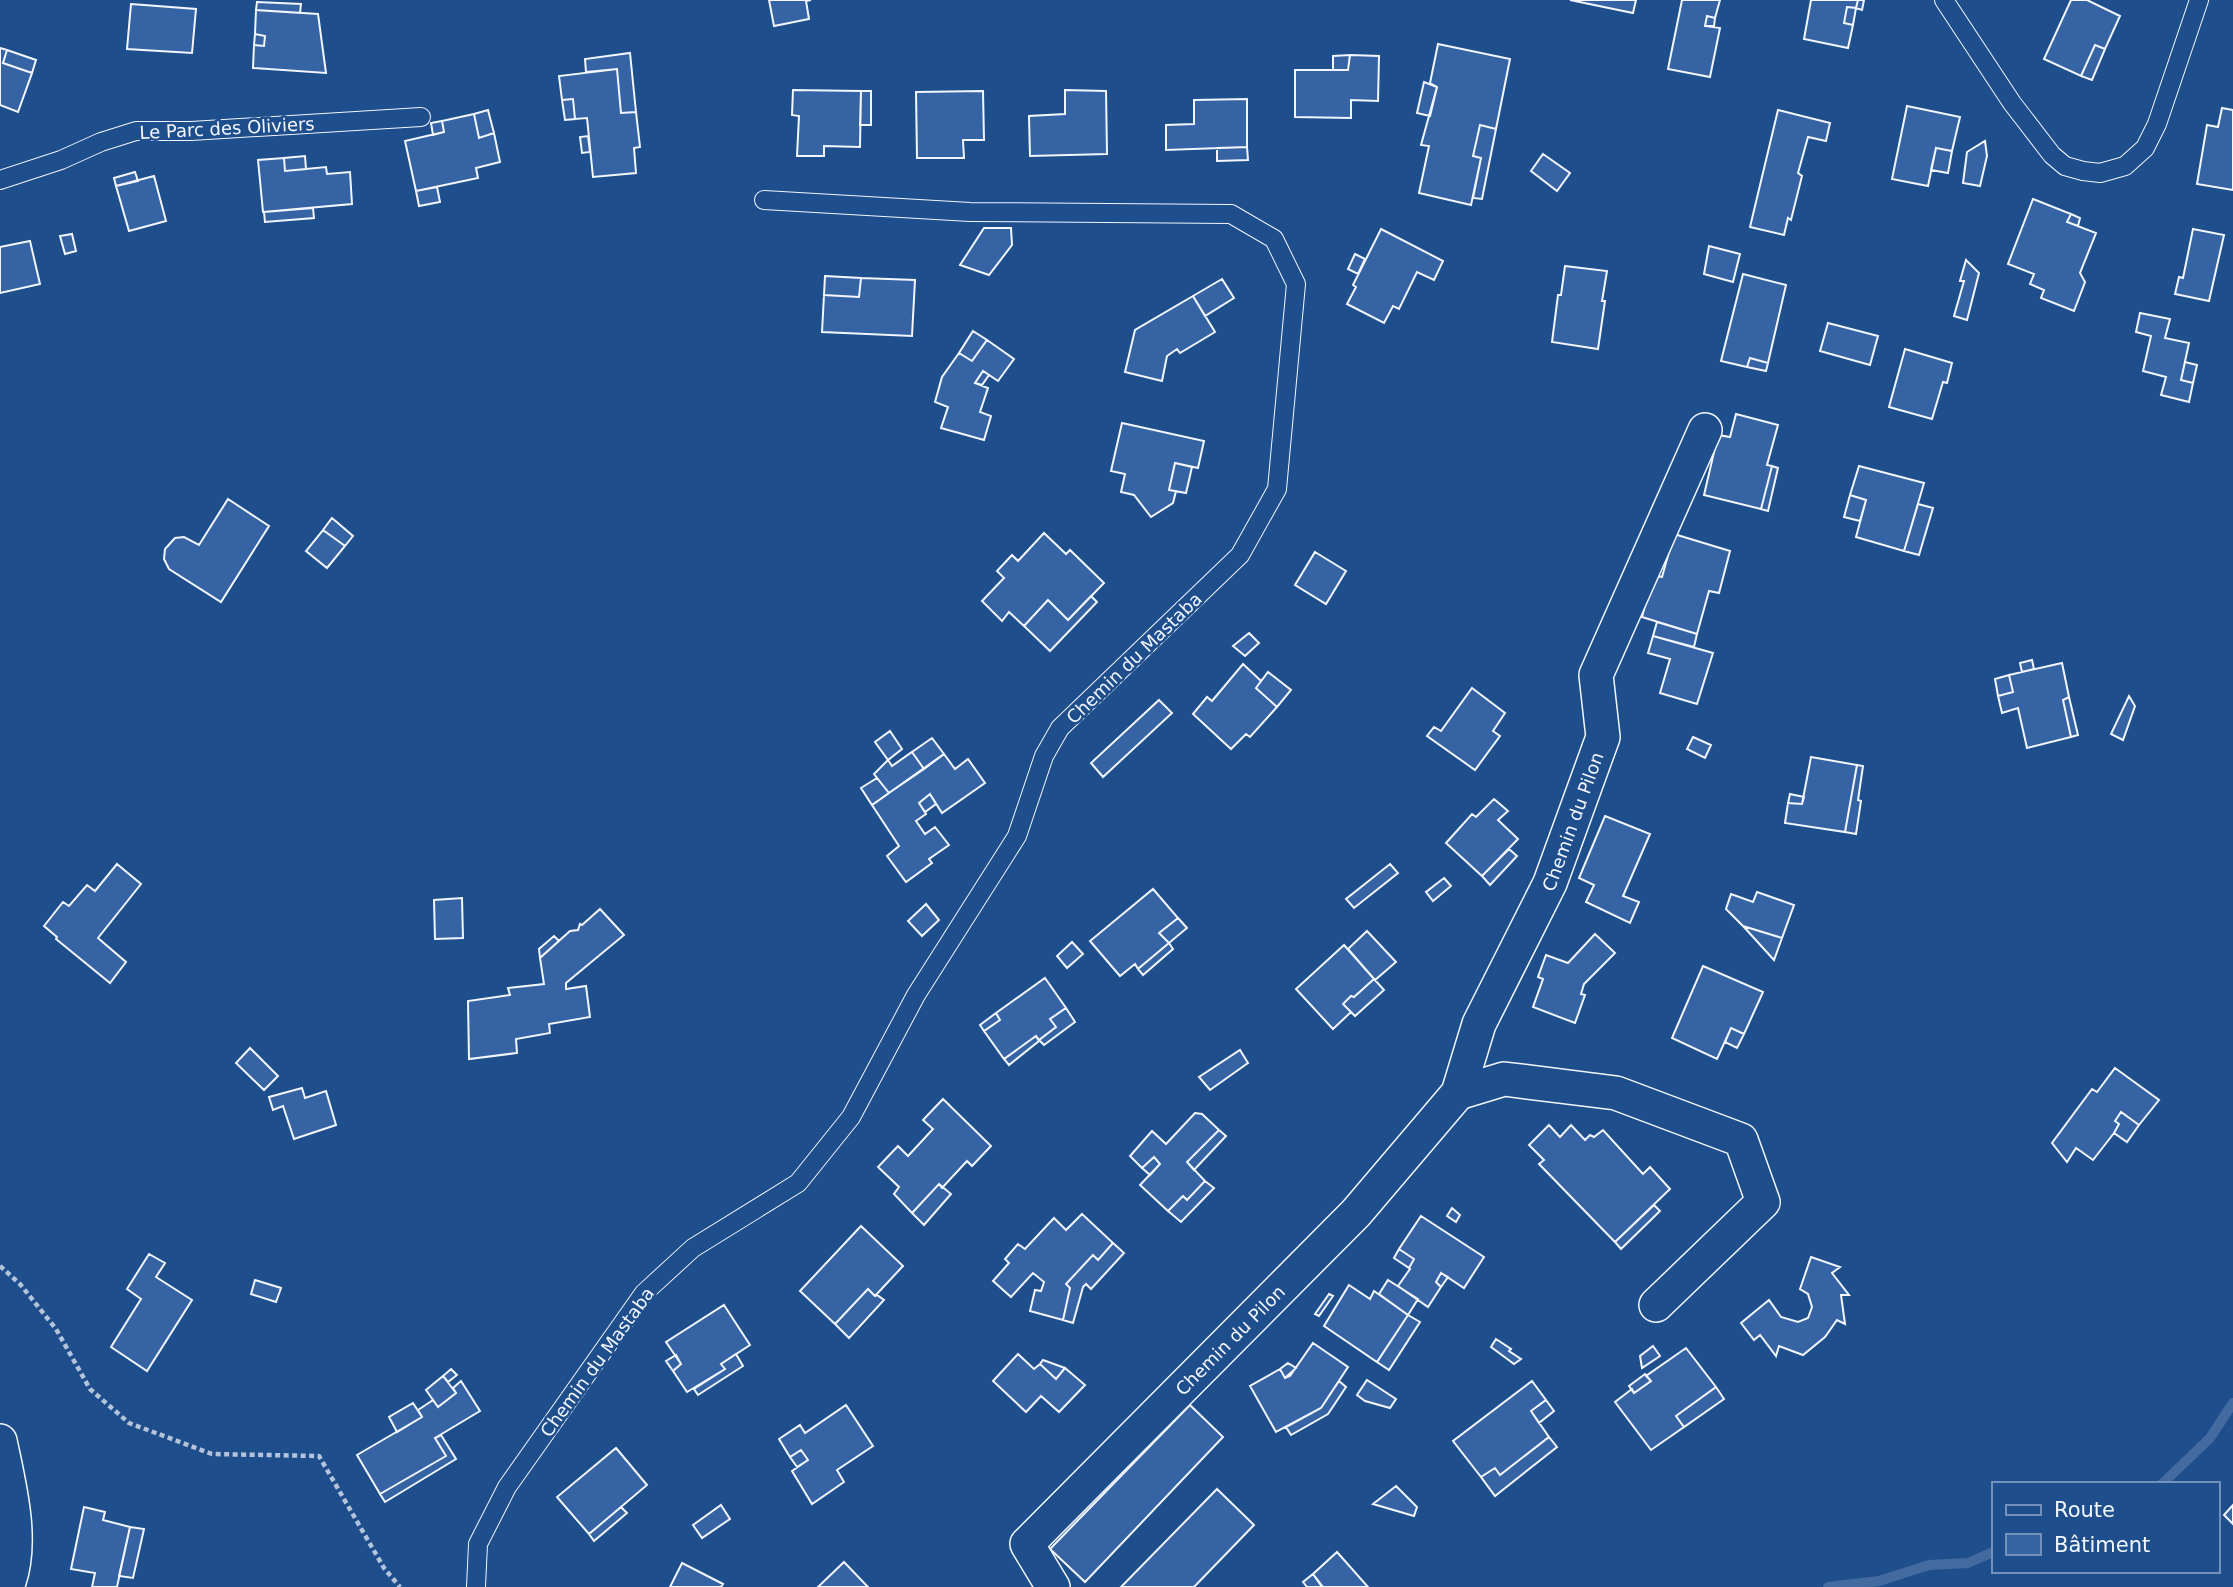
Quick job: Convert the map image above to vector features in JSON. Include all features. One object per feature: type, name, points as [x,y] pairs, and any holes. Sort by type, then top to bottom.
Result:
[{"type":"street","name":"Chemin du Pilon","points":[[1053,1587],[1027,1544],[1356,1213],[1458,1093],[1479,1024],[1550,883],[1603,737],[1596,675],[1705,430]]},
{"type":"street","points":[[1458,1093],[1504,1079],[1616,1094],[1741,1140],[1763,1202],[1656,1304]]},
{"type":"street","points":[[0,1441],[15,1511],[12,1575],[7,1587]]},
{"type":"lane","points":[[1944,0],[2012,103],[2052,155],[2065,166],[2083,172],[2100,173],[2124,166],[2145,148],[2157,124],[2199,0]]},
{"type":"lane","name":"Le Parc des Oliviers","points":[[0,180],[136,131],[191,131],[421,117]]},
{"type":"lane","name":"Chemin du Mastaba","points":[[476,1587],[478,1544],[507,1487],[644,1293],[693,1248],[798,1183],[851,1117],[916,995],[1017,836],[1044,756],[1060,728],[1240,555],[1277,489],[1296,284],[1274,239],[1231,214],[970,212],[764,200]]},
{"type":"path","points":[[0,1266],[20,1284],[56,1329],[90,1389],[129,1423],[212,1454],[319,1455],[384,1568],[400,1587]]},
{"type":"building","points":[[769,0],[811,0],[806,1],[809,19],[774,26]]},
{"type":"building","points":[[1570,0],[1636,0],[1633,13]]},
{"type":"building","points":[[1682,0],[1720,0],[1715,18],[1707,16],[1705,26],[1720,28],[1710,77],[1668,69]]},
{"type":"building","points":[[1811,0],[1858,0],[1856,8],[1847,7],[1844,23],[1853,25],[1848,48],[1804,39]]},
{"type":"building","points":[[1858,0],[1864,0],[1862,10],[1856,8]]},
{"type":"building","points":[[2071,0],[2087,0],[2120,16],[2105,49],[2095,45],[2081,76],[2044,59]]},
{"type":"building","points":[[257,2],[301,4],[300,13],[256,10]]},
{"type":"building","points":[[131,4],[196,9],[192,53],[127,49]]},
{"type":"building","points":[[1847,7],[1856,8],[1853,25],[1844,23]]},
{"type":"building","points":[[256,10],[318,14],[326,73],[253,68],[254,45],[264,46],[265,36],[255,34]]},
{"type":"building","points":[[1707,16],[1715,18],[1714,26],[1705,26]]},
{"type":"building","points":[[255,34],[265,36],[264,46],[254,45]]},
{"type":"building","points":[[1438,44],[1510,59],[1496,129],[1480,125],[1473,156],[1481,158],[1471,205],[1419,193],[1429,146],[1421,145],[1437,87],[1430,83]]},
{"type":"building","points":[[2095,45],[2105,49],[2092,80],[2081,76]]},
{"type":"building","points":[[0,48],[7,50],[3,63],[32,73],[18,112],[0,105]]},
{"type":"building","points":[[7,50],[36,60],[32,73],[3,63]]},
{"type":"building","points":[[630,53],[636,112],[621,113],[617,69],[586,72],[585,59]]},
{"type":"building","points":[[1350,55],[1348,70],[1333,70],[1333,56]]},
{"type":"building","points":[[1350,55],[1379,56],[1378,101],[1351,100],[1351,118],[1295,117],[1295,70],[1348,70]]},
{"type":"building","points":[[617,69],[621,113],[636,112],[640,147],[634,148],[636,173],[593,177],[587,118],[575,119],[573,99],[562,100],[559,76]]},
{"type":"building","points":[[1424,82],[1437,87],[1430,116],[1417,113]]},
{"type":"building","points":[[793,90],[861,91],[860,147],[824,146],[824,156],[797,156],[799,116],[792,115]]},
{"type":"building","points":[[1065,90],[1106,91],[1107,154],[1030,156],[1029,116],[1065,114]]},
{"type":"building","points":[[861,91],[871,91],[871,125],[860,125]]},
{"type":"building","points":[[983,91],[984,140],[963,140],[964,158],[917,158],[916,92]]},
{"type":"building","points":[[573,99],[575,119],[565,120],[562,100]]},
{"type":"building","points":[[1247,99],[1247,147],[1166,150],[1166,125],[1194,124],[1194,100]]},
{"type":"building","points":[[1907,106],[1960,117],[1952,151],[1936,148],[1928,186],[1892,179]]},
{"type":"building","points":[[2222,108],[2233,110],[2233,190],[2197,184],[2207,125],[2218,127]]},
{"type":"building","points":[[488,110],[494,133],[479,138],[474,114]]},
{"type":"building","points":[[1778,110],[1830,123],[1826,141],[1808,137],[1798,173],[1802,176],[1791,220],[1788,218],[1784,235],[1750,227]]},
{"type":"building","points":[[474,114],[479,138],[494,133],[500,162],[476,168],[478,178],[416,191],[405,141],[444,132],[442,121]]},
{"type":"building","points":[[442,121],[444,132],[433,135],[431,123]]},
{"type":"building","points":[[1480,125],[1496,129],[1482,199],[1473,198],[1481,158],[1473,156]]},
{"type":"building","points":[[588,136],[590,152],[582,153],[580,137]]},
{"type":"building","points":[[1985,141],[1987,156],[1980,186],[1963,183],[1967,152]]},
{"type":"building","points":[[1247,147],[1248,160],[1217,161],[1217,148]]},
{"type":"building","points":[[1936,148],[1952,151],[1948,173],[1931,170]]},
{"type":"building","points":[[1543,154],[1570,173],[1557,191],[1531,171]]},
{"type":"building","points":[[305,156],[306,169],[285,171],[284,158]]},
{"type":"building","points":[[284,158],[285,171],[326,167],[327,174],[350,172],[352,204],[263,212],[258,160]]},
{"type":"building","points":[[135,172],[138,181],[116,186],[114,178]]},
{"type":"building","points":[[154,176],[166,221],[129,231],[116,186]]},
{"type":"building","points":[[437,187],[440,202],[419,206],[416,191]]},
{"type":"building","points":[[2033,199],[2071,214],[2067,222],[2096,233],[2080,273],[2085,282],[2074,311],[2041,298],[2044,290],[2030,284],[2034,274],[2008,264]]},
{"type":"building","points":[[313,208],[314,218],[265,222],[264,212]]},
{"type":"building","points":[[2071,214],[2080,218],[2078,226],[2067,222]]},
{"type":"building","points":[[984,228],[1011,228],[1012,245],[989,275],[960,265]]},
{"type":"building","points":[[1381,229],[1443,261],[1434,280],[1417,272],[1399,309],[1393,306],[1384,323],[1347,304],[1356,287],[1353,285]]},
{"type":"building","points":[[2193,229],[2224,235],[2209,301],[2175,294],[2179,277],[2183,278]]},
{"type":"building","points":[[72,234],[76,251],[65,254],[60,236]]},
{"type":"building","points":[[30,241],[40,284],[0,293],[0,247]]},
{"type":"building","points":[[1709,246],[1740,254],[1733,282],[1704,274]]},
{"type":"building","points":[[1355,254],[1365,259],[1358,274],[1348,269]]},
{"type":"building","points":[[1966,260],[1979,273],[1967,320],[1954,316],[1964,281],[1960,281]]},
{"type":"building","points":[[1565,266],[1607,271],[1598,349],[1552,342]]},
{"type":"building","points":[[1743,274],[1786,285],[1768,363],[1750,358],[1747,367],[1721,361]]},
{"type":"building","points":[[825,276],[861,278],[859,297],[824,295]]},
{"type":"building","points":[[861,278],[915,280],[912,336],[822,332],[824,295],[859,297]]},
{"type":"building","points":[[1222,279],[1234,298],[1205,316],[1193,296]]},
{"type":"building","points":[[1193,296],[1215,332],[1180,353],[1177,349],[1167,356],[1162,381],[1125,372],[1135,330]]},
{"type":"building","points":[[2140,313],[2170,319],[2165,338],[2189,343],[2181,380],[2193,383],[2189,402],[2161,395],[2166,377],[2143,371],[2151,336],[2136,332]]},
{"type":"building","points":[[1828,323],[1878,336],[1870,365],[1820,351]]},
{"type":"building","points":[[973,331],[987,340],[972,361],[959,353]]},
{"type":"building","points":[[987,340],[1014,359],[998,381],[983,371],[975,383],[988,388],[980,412],[991,416],[984,440],[941,428],[948,407],[935,402],[942,377],[959,353],[972,361]]},
{"type":"building","points":[[1905,349],[1952,363],[1932,419],[1889,407]]},
{"type":"building","points":[[1750,358],[1768,363],[1766,371],[1747,367]]},
{"type":"building","points":[[2185,362],[2197,365],[2193,383],[2181,380]]},
{"type":"building","points":[[983,371],[989,375],[982,385],[975,383]]},
{"type":"building","points":[[1736,414],[1778,425],[1767,465],[1772,466],[1761,509],[1704,495],[1718,435],[1730,437]]},
{"type":"building","points":[[1122,423],[1204,441],[1198,468],[1175,463],[1169,490],[1176,491],[1173,503],[1151,517],[1134,495],[1121,492],[1125,474],[1111,471]]},
{"type":"building","points":[[1175,463],[1192,467],[1186,493],[1169,490]]},
{"type":"building","points":[[1772,466],[1778,468],[1768,511],[1761,509]]},
{"type":"building","points":[[1859,466],[1924,483],[1904,551],[1856,537],[1866,500],[1850,495]]},
{"type":"building","points":[[1850,495],[1866,500],[1860,521],[1844,517]]},
{"type":"building","points":[[228,499],[269,526],[221,602],[169,569],[164,559],[165,549],[175,538],[184,537],[199,545]]},
{"type":"building","points":[[1918,504],[1933,508],[1919,555],[1904,551]]},
{"type":"building","points":[[332,518],[353,536],[345,546],[323,530]]},
{"type":"building","points":[[323,530],[345,546],[327,568],[306,551]]},
{"type":"building","points":[[1044,533],[1066,554],[1070,550],[1104,583],[1068,620],[1048,600],[1024,626],[1009,612],[1002,621],[982,601],[1004,578],[997,571],[1012,555],[1018,561]]},
{"type":"building","points":[[1674,534],[1730,551],[1719,593],[1709,591],[1697,634],[1642,617],[1653,575],[1662,577]]},
{"type":"building","points":[[1315,552],[1346,571],[1326,604],[1295,585]]},
{"type":"building","points":[[1091,596],[1097,602],[1050,651],[1024,626],[1048,600],[1068,620]]},
{"type":"building","points":[[1657,622],[1697,634],[1694,647],[1653,636]]},
{"type":"building","points":[[1249,633],[1259,643],[1245,656],[1233,646]]},
{"type":"building","points":[[1653,636],[1713,653],[1697,704],[1660,693],[1670,659],[1648,653]]},
{"type":"building","points":[[2032,660],[2034,669],[2022,672],[2020,663]]},
{"type":"building","points":[[2062,663],[2069,697],[2063,700],[2071,737],[2027,748],[2018,708],[2002,713],[1998,696],[2013,692],[2009,675]]},
{"type":"building","points":[[1243,664],[1261,681],[1256,688],[1277,707],[1250,737],[1246,734],[1231,749],[1193,714],[1207,697],[1212,701]]},
{"type":"building","points":[[1268,672],[1291,690],[1277,707],[1256,688]]},
{"type":"building","points":[[2009,675],[2013,692],[1998,696],[1995,679]]},
{"type":"building","points":[[1472,688],[1505,713],[1493,731],[1500,736],[1475,770],[1427,736],[1434,727],[1441,731]]},
{"type":"building","points":[[2129,696],[2135,706],[2123,740],[2111,734]]},
{"type":"building","points":[[2069,697],[2078,735],[2071,737],[2063,700]]},
{"type":"building","points":[[1159,700],[1172,713],[1103,777],[1091,763]]},
{"type":"building","points":[[890,731],[902,749],[888,760],[875,742]]},
{"type":"building","points":[[1693,737],[1711,745],[1705,758],[1687,749]]},
{"type":"building","points":[[932,738],[944,754],[924,769],[912,752]]},
{"type":"building","points":[[912,752],[924,769],[889,793],[874,774],[888,760],[892,766]]},
{"type":"building","points":[[944,754],[955,769],[968,759],[985,783],[942,813],[930,794],[919,803],[926,814],[916,821],[925,834],[935,827],[949,845],[929,859],[932,863],[906,882],[887,856],[899,846],[872,805]]},
{"type":"building","points":[[1811,757],[1857,765],[1845,832],[1785,823],[1788,803],[1802,804]]},
{"type":"building","points":[[1857,765],[1863,766],[1856,834],[1845,832]]},
{"type":"building","points":[[877,778],[889,793],[872,805],[861,788]]},
{"type":"building","points":[[930,794],[936,804],[925,812],[919,803]]},
{"type":"building","points":[[1790,794],[1804,797],[1802,804],[1788,803]]},
{"type":"building","points":[[1494,799],[1508,811],[1498,820],[1518,839],[1482,876],[1446,843],[1472,814],[1476,817]]},
{"type":"building","points":[[1605,816],[1650,834],[1623,896],[1639,902],[1630,923],[1586,902],[1594,885],[1579,878]]},
{"type":"building","points":[[1509,849],[1517,856],[1490,885],[1482,876]]},
{"type":"building","points":[[117,864],[141,884],[98,938],[126,962],[110,983],[44,926],[63,902],[69,906],[87,885],[95,891]]},
{"type":"building","points":[[1390,864],[1398,873],[1354,908],[1346,899]]},
{"type":"building","points":[[1444,878],[1451,886],[1433,901],[1426,892]]},
{"type":"building","points":[[1153,889],[1178,918],[1159,933],[1169,943],[1138,969],[1135,964],[1120,976],[1090,941]]},
{"type":"building","points":[[1757,892],[1794,905],[1782,938],[1743,926],[1726,909],[1731,894],[1753,902]]},
{"type":"building","points":[[462,898],[463,938],[435,939],[434,900]]},
{"type":"building","points":[[926,904],[939,920],[922,936],[908,921]]},
{"type":"building","points":[[600,909],[624,935],[566,983],[566,989],[586,986],[590,1017],[549,1024],[550,1033],[516,1039],[517,1053],[469,1059],[468,1001],[510,995],[508,988],[544,984],[540,958],[570,931],[578,930],[580,924]]},
{"type":"building","points":[[1178,918],[1187,928],[1169,943],[1159,933]]},
{"type":"building","points":[[1743,926],[1782,938],[1774,960]]},
{"type":"building","points":[[1367,931],[1396,962],[1375,980],[1348,949]]},
{"type":"building","points":[[1595,934],[1615,953],[1584,984],[1581,994],[1585,995],[1575,1023],[1533,1007],[1543,979],[1538,977],[1546,955],[1568,963]]},
{"type":"building","points":[[554,936],[559,941],[540,958],[539,949]]},
{"type":"building","points":[[1072,942],[1083,954],[1067,968],[1057,956]]},
{"type":"building","points":[[1169,943],[1173,949],[1143,975],[1138,969]]},
{"type":"building","points":[[1344,945],[1374,979],[1343,1004],[1351,1012],[1333,1029],[1296,989]]},
{"type":"building","points":[[1703,966],[1763,992],[1744,1034],[1731,1028],[1717,1059],[1672,1038]]},
{"type":"building","points":[[1045,978],[1066,1008],[1050,1019],[1056,1027],[1039,1040],[1036,1036],[1004,1059],[984,1031],[1000,1020],[996,1013]]},
{"type":"building","points":[[1374,979],[1384,990],[1355,1016],[1343,1004]]},
{"type":"building","points":[[1066,1008],[1075,1022],[1044,1045],[1039,1040],[1056,1027],[1050,1019]]},
{"type":"building","points":[[996,1013],[1000,1020],[984,1031],[980,1025]]},
{"type":"building","points":[[1731,1028],[1744,1034],[1737,1048],[1725,1042]]},
{"type":"building","points":[[1036,1036],[1039,1041],[1009,1065],[1004,1059]]},
{"type":"building","points":[[250,1048],[278,1076],[264,1090],[236,1063]]},
{"type":"building","points":[[1240,1050],[1248,1063],[1210,1090],[1199,1077]]},
{"type":"building","points":[[2115,1068],[2159,1100],[2139,1125],[2121,1112],[2115,1121],[2119,1124],[2114,1133],[2093,1160],[2076,1148],[2067,1162],[2052,1143],[2092,1089],[2097,1092]]},
{"type":"building","points":[[302,1088],[305,1098],[326,1091],[336,1125],[294,1139],[283,1106],[273,1110],[269,1097]]},
{"type":"building","points":[[943,1099],[991,1146],[972,1166],[967,1161],[942,1188],[939,1184],[912,1213],[894,1194],[899,1187],[878,1167],[898,1146],[908,1156],[933,1129],[923,1120]]},
{"type":"building","points":[[2121,1112],[2139,1125],[2127,1142],[2114,1133],[2119,1124],[2115,1121]]},
{"type":"building","points":[[1195,1113],[1202,1114],[1219,1130],[1187,1162],[1205,1181],[1187,1200],[1183,1196],[1168,1211],[1140,1185],[1160,1164],[1154,1157],[1142,1168],[1130,1156],[1152,1131],[1166,1144]]},
{"type":"building","points":[[1549,1125],[1560,1137],[1571,1125],[1585,1140],[1603,1130],[1643,1174],[1650,1167],[1670,1189],[1615,1242],[1539,1164],[1544,1160],[1529,1145]]},
{"type":"building","points":[[1219,1130],[1226,1136],[1194,1170],[1187,1162]]},
{"type":"building","points":[[1154,1157],[1160,1164],[1150,1175],[1142,1168]]},
{"type":"building","points":[[1205,1181],[1214,1188],[1181,1222],[1168,1211],[1183,1196],[1187,1200]]},
{"type":"building","points":[[939,1184],[951,1194],[924,1225],[912,1213]]},
{"type":"building","points":[[1654,1205],[1660,1211],[1621,1249],[1615,1242]]},
{"type":"building","points":[[1452,1208],[1460,1215],[1456,1222],[1447,1216]]},
{"type":"building","points":[[1082,1214],[1113,1243],[1098,1260],[1093,1255],[1066,1284],[1070,1288],[1063,1320],[1030,1311],[1035,1290],[1041,1291],[1044,1282],[1033,1273],[1011,1297],[993,1281],[1009,1263],[1005,1259],[1018,1244],[1025,1249],[1054,1218],[1066,1230]]},
{"type":"building","points":[[1421,1216],[1484,1257],[1464,1288],[1441,1273],[1436,1282],[1441,1287],[1428,1307],[1398,1286],[1414,1259],[1399,1249]]},
{"type":"building","points":[[861,1226],[903,1266],[875,1296],[868,1289],[835,1324],[800,1291]]},
{"type":"building","points":[[1113,1243],[1124,1253],[1091,1289],[1086,1284],[1083,1287],[1073,1323],[1063,1320],[1070,1288],[1066,1284],[1093,1255],[1098,1260]]},
{"type":"building","points":[[1399,1249],[1414,1259],[1409,1268],[1394,1258]]},
{"type":"building","points":[[149,1254],[165,1263],[156,1277],[192,1300],[147,1371],[111,1347],[141,1299],[127,1289]]},
{"type":"building","points":[[1811,1257],[1840,1267],[1832,1273],[1849,1295],[1841,1295],[1845,1324],[1837,1320],[1825,1337],[1803,1355],[1779,1346],[1776,1356],[1760,1335],[1754,1340],[1741,1323],[1769,1300],[1781,1317],[1798,1322],[1808,1318],[1812,1307],[1808,1294],[1800,1289]]},
{"type":"building","points":[[1441,1273],[1448,1277],[1441,1287],[1436,1282]]},
{"type":"building","points":[[255,1280],[281,1288],[276,1302],[251,1294]]},
{"type":"building","points":[[1388,1280],[1418,1299],[1408,1315],[1379,1294]]},
{"type":"building","points":[[1349,1285],[1370,1299],[1374,1291],[1408,1315],[1377,1362],[1324,1326]]},
{"type":"building","points":[[868,1289],[884,1300],[849,1338],[835,1324]]},
{"type":"building","points":[[1329,1294],[1333,1296],[1319,1316],[1315,1314]]},
{"type":"building","points":[[724,1305],[750,1345],[721,1364],[725,1369],[687,1392],[673,1371],[681,1364],[666,1342]]},
{"type":"building","points":[[1408,1315],[1420,1322],[1389,1370],[1377,1362]]},
{"type":"building","points":[[1496,1339],[1521,1359],[1514,1364],[1491,1347]]},
{"type":"building","points":[[1313,1343],[1348,1367],[1321,1408],[1276,1432],[1250,1386],[1280,1369],[1285,1378],[1290,1376]]},
{"type":"building","points":[[1653,1346],[1660,1356],[1642,1368],[1640,1356]]},
{"type":"building","points":[[1686,1348],[1716,1387],[1676,1416],[1684,1427],[1651,1450],[1615,1402],[1632,1389],[1634,1393],[1651,1381],[1646,1376]]},
{"type":"building","points":[[736,1354],[743,1366],[698,1395],[694,1389],[725,1369],[721,1364]]},
{"type":"building","points":[[1018,1354],[1034,1369],[1040,1364],[1056,1379],[1065,1368],[1085,1385],[1059,1412],[1041,1396],[1026,1412],[993,1381]]},
{"type":"building","points":[[676,1355],[681,1364],[673,1371],[666,1361]]},
{"type":"building","points":[[1043,1360],[1065,1368],[1056,1379],[1040,1364]]},
{"type":"building","points":[[1288,1363],[1296,1368],[1285,1378],[1280,1369]]},
{"type":"building","points":[[451,1369],[457,1375],[448,1382],[443,1376]]},
{"type":"building","points":[[1645,1374],[1651,1381],[1634,1393],[1629,1386]]},
{"type":"building","points":[[443,1376],[456,1393],[438,1407],[426,1390]]},
{"type":"building","points":[[1367,1380],[1396,1399],[1390,1408],[1365,1401],[1357,1395]]},
{"type":"building","points":[[461,1381],[480,1411],[435,1438],[446,1456],[380,1494],[357,1455],[422,1417],[418,1410],[433,1400],[438,1407],[456,1393],[453,1388]]},
{"type":"building","points":[[1339,1381],[1346,1387],[1328,1414],[1291,1435],[1286,1427],[1321,1408]]},
{"type":"building","points":[[1532,1381],[1546,1400],[1531,1411],[1549,1437],[1500,1475],[1495,1468],[1481,1477],[1453,1441]]},
{"type":"building","points":[[1716,1387],[1724,1399],[1684,1427],[1676,1416]]},
{"type":"building","points":[[1546,1400],[1554,1411],[1539,1423],[1531,1411]]},
{"type":"building","points":[[413,1403],[422,1417],[397,1432],[389,1417]]},
{"type":"building","points":[[846,1405],[873,1446],[837,1470],[844,1482],[812,1504],[792,1471],[808,1460],[801,1450],[790,1457],[779,1439],[800,1425],[805,1433]]},
{"type":"building","points":[[1190,1405],[1223,1437],[1085,1582],[1050,1549]]},
{"type":"building","points":[[441,1435],[456,1459],[385,1502],[380,1494],[446,1456],[435,1438]]},
{"type":"building","points":[[1549,1437],[1557,1447],[1495,1496],[1481,1477],[1495,1468],[1500,1475]]},
{"type":"building","points":[[616,1448],[647,1485],[589,1534],[557,1497]]},
{"type":"building","points":[[801,1450],[808,1460],[797,1467],[790,1457]]},
{"type":"building","points":[[1396,1486],[1417,1507],[1414,1516],[1373,1504]]},
{"type":"building","points":[[1217,1489],[1254,1525],[1194,1587],[1121,1587]]},
{"type":"building","points":[[721,1505],[730,1519],[702,1538],[693,1525]]},
{"type":"building","points":[[2233,1505],[2233,1524],[2224,1515]]},
{"type":"building","points":[[84,1507],[105,1512],[103,1520],[130,1527],[117,1587],[92,1587],[95,1573],[71,1569]]},
{"type":"building","points":[[621,1507],[627,1513],[594,1541],[589,1534]]},
{"type":"building","points":[[130,1527],[144,1529],[133,1578],[119,1576]]},
{"type":"building","points":[[1337,1552],[1368,1587],[1322,1587],[1313,1574]]},
{"type":"building","points":[[844,1562],[868,1587],[818,1587]]},
{"type":"building","points":[[682,1563],[723,1584],[721,1587],[670,1587]]},
{"type":"building","points":[[1313,1574],[1323,1587],[1307,1587],[1303,1582]]},
{"type":"waterway","points":[[2164,1482],[2210,1438],[2233,1403]]},
{"type":"waterway","points":[[1828,1587],[1879,1581],[1929,1565],[1968,1563],[1992,1552]]}]
